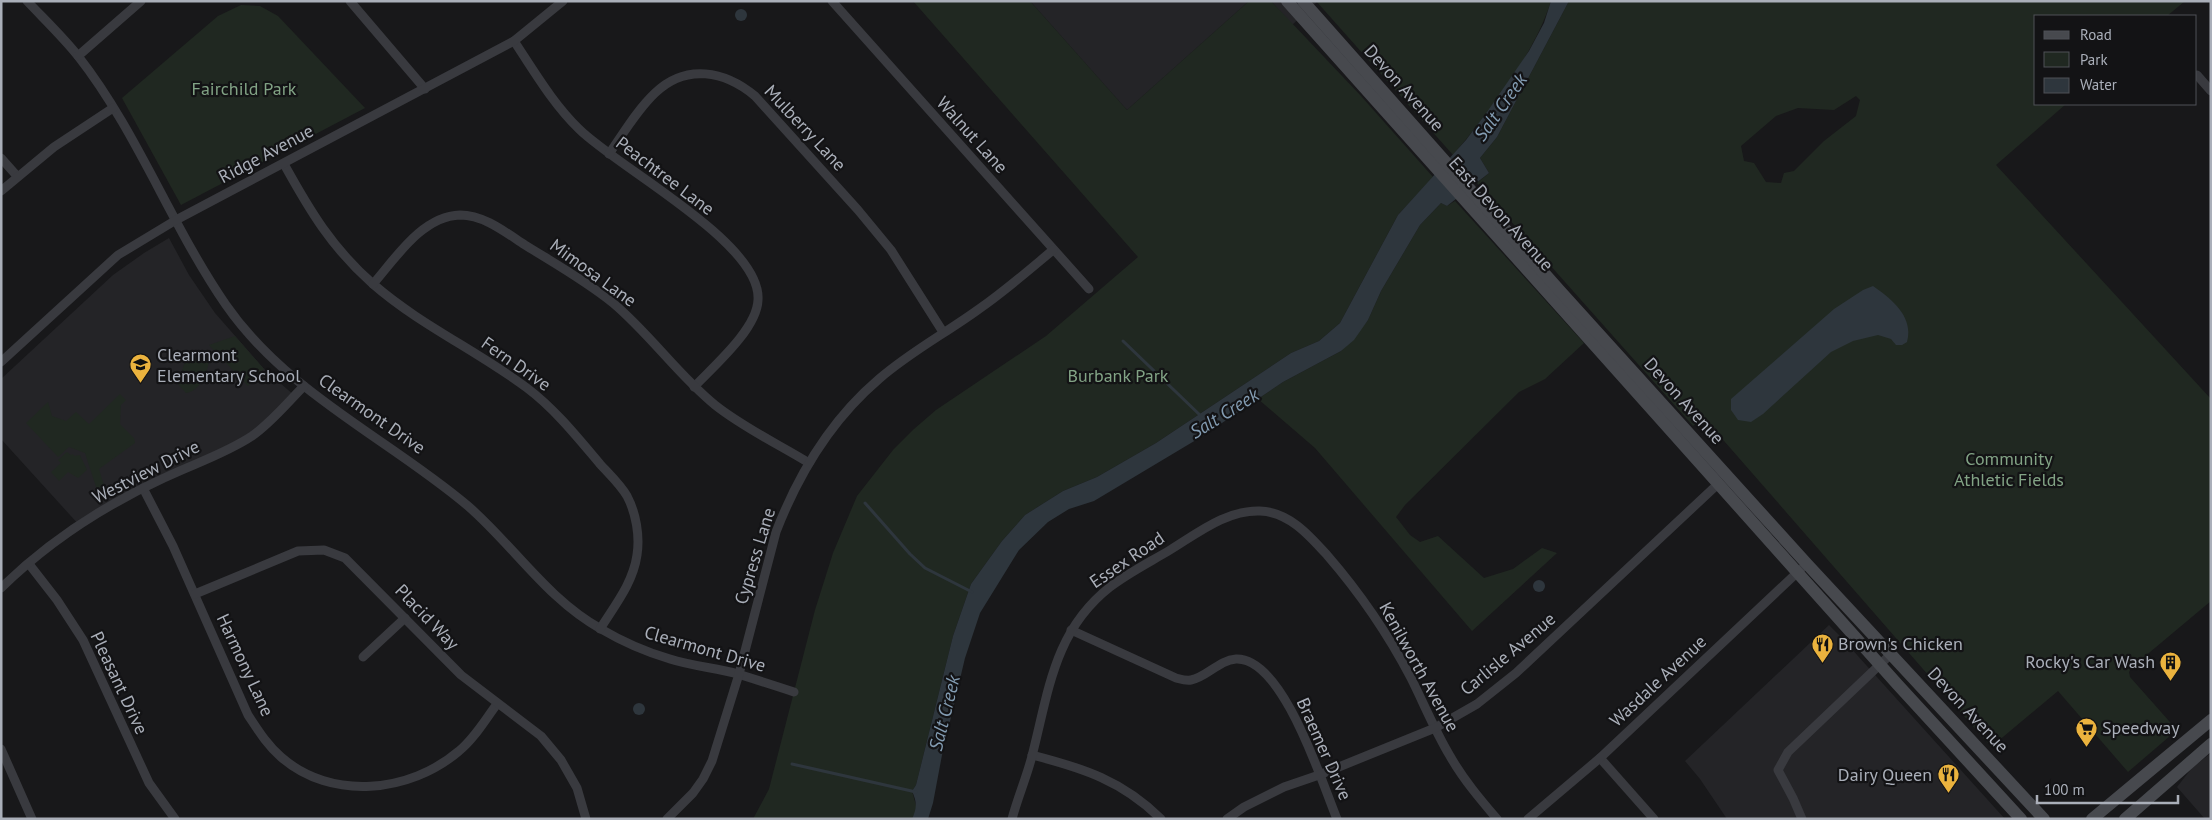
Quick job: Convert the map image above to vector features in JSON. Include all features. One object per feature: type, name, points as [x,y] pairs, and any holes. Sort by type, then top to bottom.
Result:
[{"type":"main road","name":"East Devon Avenue","points":[[1287,1],[1426,148],[1670,427]]},
{"type":"main road","name":"Devon Avenue","points":[[1303,1],[1426,148]]},
{"type":"main road","name":"Devon Avenue","points":[[1479,207],[1802,567],[1880,665],[2021,819]]},
{"type":"main road","name":"Devon Avenue","points":[[1670,427],[1719,483],[1891,654],[2044,819]]},
{"type":"main road","points":[[2092,819],[2211,720]]},
{"type":"main road","points":[[2125,819],[2211,744]]},
{"type":"street","name":"Clearmont Drive","points":[[27,1],[78,56],[113,108],[227,306],[264,349],[304,386],[342,416],[410,460],[453,493],[486,521],[538,579],[567,606],[600,629],[636,647],[672,660],[738,674],[794,692]]},
{"type":"street","points":[[78,56],[141,1]]},
{"type":"street","points":[[350,1],[425,88]]},
{"type":"street","name":"Ridge Avenue","points":[[1,362],[118,255],[176,220],[514,41],[563,1]]},
{"type":"street","name":"Walnut Lane","points":[[832,1],[1089,289]]},
{"type":"street","name":"Peachtree Lane","points":[[514,41],[566,115],[591,141],[682,204],[748,268],[756,283],[758,308],[751,323],[694,387]]},
{"type":"street","name":"Mulberry Lane","points":[[609,154],[655,93],[668,84],[684,76],[708,74],[725,77],[741,84],[858,210],[891,250],[943,332]]},
{"type":"street","points":[[2197,75],[2211,90]]},
{"type":"street","points":[[1,191],[54,147],[113,108]]},
{"type":"street","points":[[1,158],[17,176]]},
{"type":"street","name":"Fern Drive","points":[[284,164],[322,230],[373,284],[398,305],[527,388],[574,433],[622,490],[632,508],[636,522],[637,554],[633,573],[627,588],[600,629]]},
{"type":"street","name":"Mimosa Lane","points":[[373,284],[424,229],[437,222],[459,215],[480,218],[574,275],[613,303],[640,328],[694,387],[735,420],[809,464]]},
{"type":"street","name":"Cypress Lane","points":[[667,819],[683,804],[703,779],[712,761],[738,674],[776,532],[784,511],[809,464],[832,430],[858,398],[886,373],[980,308],[1053,250]]},
{"type":"street","name":"Westview Drive","points":[[1,588],[29,564],[112,504],[143,488],[233,448],[270,421],[304,386]]},
{"type":"street","name":"Carlisle Avenue","points":[[1227,819],[1244,807],[1284,788],[1435,728],[1477,704],[1516,673],[1719,483]]},
{"type":"street","name":"Harmony Lane","points":[[143,488],[194,594],[248,715],[264,739],[281,757],[322,781],[346,786],[368,787],[392,784],[414,778],[434,769],[460,750],[497,704]]},
{"type":"street","name":"Essex Road","points":[[1012,819],[1032,755],[1050,676],[1058,655],[1071,630],[1083,614],[1110,586],[1217,521],[1246,511],[1263,511],[1278,515],[1293,522],[1308,534]]},
{"type":"street","name":"Kenilworth Avenue","points":[[1308,534],[1345,576],[1382,627],[1463,777],[1497,819]]},
{"type":"street","name":"Placid Way","points":[[194,594],[298,550],[324,550],[345,558],[461,675],[541,736],[561,760],[577,788],[586,819]]},
{"type":"street","name":"Pleasant Drive","points":[[29,564],[58,600],[83,640],[149,783],[175,819]]},
{"type":"street","name":"Wasdale Avenue","points":[[1528,819],[1600,758],[1802,567]]},
{"type":"street","points":[[363,657],[405,618]]},
{"type":"street","name":"Braemer Drive","points":[[1071,630],[1176,678],[1190,680],[1225,662],[1235,659],[1245,660],[1258,666],[1270,678],[1286,701],[1300,727],[1337,819]]},
{"type":"street","points":[[1802,819],[1778,770],[1788,752],[1891,654]]},
{"type":"street","points":[[1,749],[32,819]]},
{"type":"street","points":[[1032,755],[1078,767],[1104,777],[1130,793],[1161,819]]},
{"type":"street","points":[[1600,758],[1654,819]]},
{"type":"shaded area","points":[[1030,1],[1249,1],[1127,110]]},
{"type":"shaded area","points":[[1271,1],[1316,1],[1317,2],[1292,25]]},
{"type":"shaded area","name":"Clearmont Elementary School","points":[[169,238],[189,275],[215,313],[264,369],[295,396],[253,435],[164,477],[80,526],[1,439],[1,379],[113,275]]},
{"type":"shaded area","points":[[1829,625],[2005,819],[1727,819],[1700,779],[1685,761]]},
{"type":"shaded area","points":[[2211,753],[2211,819],[2205,819],[2177,787],[2192,768]]},
{"type":"green space","name":"Burbank Park","points":[[913,1],[1030,1],[1127,110],[1249,1],[1271,1],[1361,96],[1433,177],[1398,215],[1340,323],[1319,341],[1291,353],[1156,443],[1097,477],[1063,491],[1025,515],[1002,541],[971,584],[953,636],[916,785],[912,791],[917,809],[912,819],[753,819],[769,789],[815,610],[833,553],[857,496],[893,450],[936,410],[1046,336],[1138,257]]},
{"type":"green space","points":[[1316,1],[1551,1],[1544,21],[1522,62],[1481,121],[1453,155]]},
{"type":"green space","name":"Community Athletic Fields","points":[[1569,1],[2185,1],[2168,15],[2034,15],[2034,105],[2065,105],[1996,165],[2211,399],[2211,601],[2131,668],[2129,672],[2130,677],[2177,730],[2128,772],[2058,691],[1991,747],[1704,418],[1693,426],[1477,183],[1489,173],[1480,158],[1497,137]],"holes":[[[1856,96],[1860,100],[1856,116],[1824,141],[1794,171],[1784,173],[1781,183],[1766,182],[1754,163],[1744,161],[1741,146],[1776,116],[1798,108],[1834,110]]]},
{"type":"green space","name":"Fairchild Park","points":[[241,5],[260,6],[278,16],[365,108],[181,205],[122,98],[218,16]]},
{"type":"green space","points":[[1455,201],[1584,343],[1545,379],[1519,392],[1405,505],[1396,517],[1410,535],[1420,542],[1438,536],[1484,578],[1513,569],[1542,548],[1557,553],[1472,631],[1315,448],[1258,399],[1283,382],[1341,351],[1368,320],[1381,291],[1420,225],[1441,203],[1447,206]]},
{"type":"green space","points":[[235,336],[264,369],[248,386],[209,345]]},
{"type":"green space","points":[[200,356],[209,361],[207,371],[199,385],[191,392],[186,393],[178,384],[185,361],[191,362]]},
{"type":"green space","points":[[120,394],[126,400],[121,405],[120,424],[134,438],[135,443],[99,469],[105,489],[98,493],[85,453],[69,447],[58,457],[26,423],[48,402],[52,416],[66,421],[76,412],[89,424]]},
{"type":"green space","points":[[67,452],[74,456],[80,455],[87,470],[78,478],[68,472],[59,481],[51,472],[61,463],[58,460]]},
{"type":"water","name":"Salt Creek","points":[[1551,1],[1569,1],[1497,137],[1480,158],[1489,173],[1447,206],[1441,203],[1420,225],[1381,291],[1368,320],[1354,340],[1341,351],[1283,382],[1201,437],[1094,501],[1069,509],[1048,522],[1019,550],[980,613],[965,658],[928,819],[912,819],[916,805],[912,791],[916,785],[953,636],[971,584],[1002,541],[1025,515],[1063,491],[1097,477],[1156,443],[1291,353],[1319,341],[1340,323],[1398,215],[1466,140],[1487,112],[1529,51],[1544,23]]},
{"type":"water","points":[[741,9],[747,15],[741,21],[735,15]]},
{"type":"water","points":[[1873,286],[1900,309],[1907,325],[1907,342],[1902,345],[1896,345],[1891,339],[1878,335],[1853,341],[1831,352],[1763,414],[1751,422],[1738,420],[1731,410],[1731,399],[1834,309],[1863,290]]},
{"type":"water","points":[[1537,580],[1541,580],[1545,586],[1541,592],[1537,592],[1533,588],[1533,584]]},
{"type":"water","points":[[639,703],[645,709],[639,715],[633,709]]},
{"type":"waterway","name":"Salt Creek","points":[[1123,341],[1202,417]]},
{"type":"waterway","points":[[865,503],[910,554],[925,568],[972,592]]},
{"type":"waterway","points":[[792,764],[916,792]]},
{"type":"place","name":"Clearmont Elementary School","points":[[141,384]]},
{"type":"place","name":"Brown's Chicken","points":[[1822,663]]},
{"type":"place","name":"Rocky's Car Wash","points":[[2171,681]]},
{"type":"place","name":"Speedway","points":[[2086,747]]},
{"type":"place","name":"Dairy Queen","points":[[1948,794]]}]
